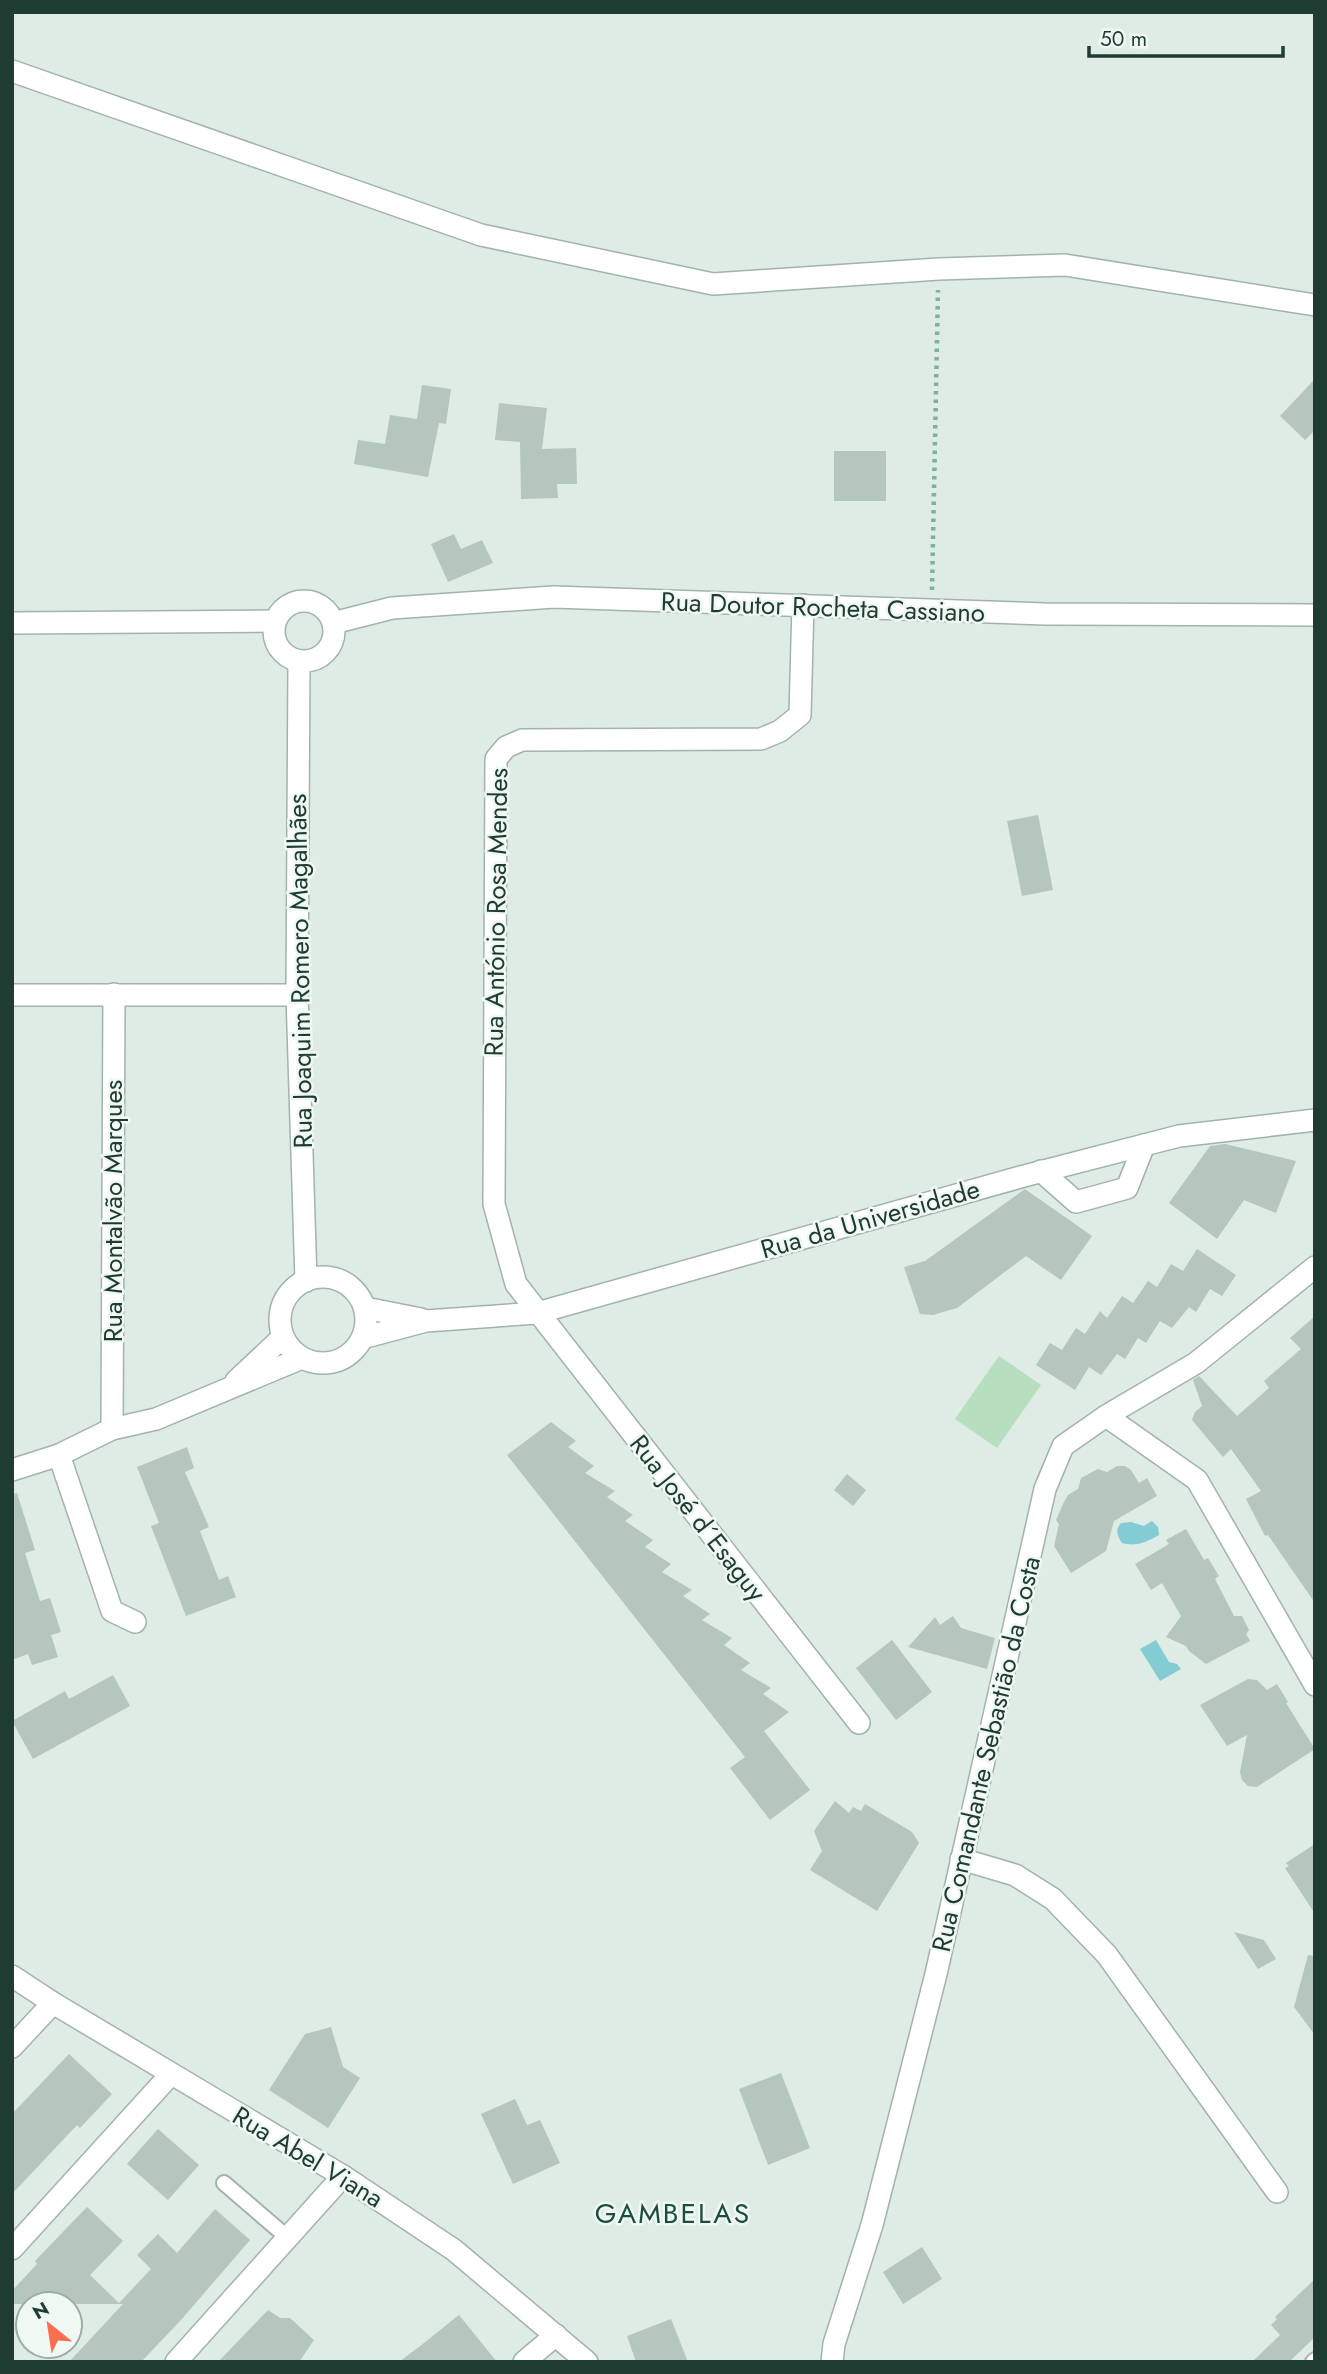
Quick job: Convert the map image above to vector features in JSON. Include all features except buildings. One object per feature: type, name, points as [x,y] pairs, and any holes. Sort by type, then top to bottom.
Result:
[{"type":"street","points":[[12,71],[481,235],[713,284],[939,269],[1065,265],[1315,306]]},
{"type":"street","name":"Rua Doutor Rocheta Cassiano","points":[[333,622],[392,608],[554,597],[1059,614],[1315,615]]},
{"type":"street","points":[[304,601],[321,606],[333,622],[332,643],[326,651],[309,661],[299,661],[281,651],[273,633],[275,621],[288,606],[304,601]]},
{"type":"street","name":"Rua António Rosa Mendes","points":[[537,1313],[516,1284],[494,1204],[496,759],[506,747],[522,740],[761,739],[780,731],[800,715],[803,605]]},
{"type":"street","points":[[12,623],[275,621]]},
{"type":"street","name":"Rua Joaquim Romero Magalhães","points":[[299,661],[297,995],[306,1281]]},
{"type":"street","name":"Rua Montalvão Marques","points":[[112,1429],[114,994]]},
{"type":"street","points":[[12,995],[297,995]]},
{"type":"street","name":"Rua da Universidade","points":[[12,1470],[59,1455],[112,1429],[156,1419],[302,1358],[315,1363],[330,1363],[343,1359],[354,1350],[362,1338],[426,1321],[537,1313],[1041,1171],[1179,1136],[1315,1121]]},
{"type":"street","points":[[1041,1171],[1076,1202],[1127,1188],[1144,1145]]},
{"type":"street","name":"Rua Comandante Sebastião da Costa","points":[[832,2362],[834,2344],[876,2212],[936,1974],[1045,1489],[1063,1446],[1106,1416],[1196,1363],[1315,1267]]},
{"type":"street","points":[[302,1358],[291,1349],[280,1325],[281,1311],[286,1299],[294,1288],[306,1281],[317,1278],[341,1281],[352,1288],[365,1308],[362,1338]]},
{"type":"street","name":"Rua da Universidade","points":[[365,1308],[426,1321]]},
{"type":"street","name":"Rua José d´Esaguy","points":[[537,1313],[859,1723]]},
{"type":"street","name":"Rua da Universidade","points":[[224,1392],[284,1337]]},
{"type":"street","points":[[1106,1416],[1197,1480],[1315,1685]]},
{"type":"street","points":[[59,1455],[112,1611],[135,1622]]},
{"type":"street","points":[[961,1859],[1016,1875],[1054,1899],[1098,1946],[1277,2192]]},
{"type":"street","name":"Rua Abel Viana","points":[[12,1976],[343,2176],[454,2250],[587,2362]]},
{"type":"street","points":[[12,2047],[53,2003]]},
{"type":"street","points":[[12,2249],[171,2074]]},
{"type":"street","points":[[176,2362],[343,2176]]},
{"type":"street","points":[[524,2362],[556,2335]]},
{"type":"lane","points":[[224,2183],[288,2238]]},
{"type":"path","points":[[931,610],[939,269]]},
{"type":"green space","points":[[999,1356],[1041,1385],[997,1448],[955,1419]]},
{"type":"water","points":[[1152,1521],[1158,1527],[1159,1535],[1137,1544],[1122,1543],[1117,1533],[1121,1523],[1131,1522],[1144,1526]]},
{"type":"water","points":[[1156,1640],[1169,1662],[1177,1664],[1181,1669],[1160,1681],[1140,1649]]},
{"type":"district","name":"GAMBELAS","points":[[673,2213]]}]
